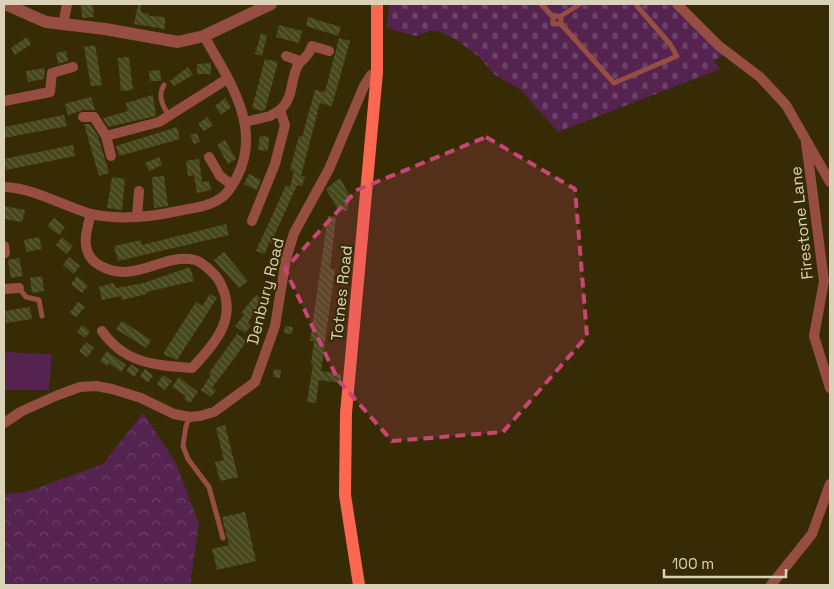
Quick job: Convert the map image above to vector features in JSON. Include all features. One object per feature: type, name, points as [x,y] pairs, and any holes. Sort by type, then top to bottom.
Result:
[{"type":"main road","name":"Totnes Road","points":[[359,585],[345,495],[346,413],[377,72],[377,4]]},
{"type":"street","points":[[5,4],[31,17],[63,25],[105,28],[164,41],[178,42],[204,36],[266,5]]},
{"type":"street","points":[[63,25],[67,4]]},
{"type":"street","points":[[677,4],[719,46],[760,77],[786,105],[830,182]]},
{"type":"street","points":[[4,187],[32,192],[91,214],[137,217],[158,216],[205,206],[223,197],[232,185],[245,156],[245,122],[237,95],[204,36]]},
{"type":"street","points":[[245,122],[270,116],[286,104],[291,93],[298,64],[307,58],[312,46],[329,51]]},
{"type":"street","points":[[286,56],[297,60],[298,64]]},
{"type":"street","points":[[4,101],[50,92],[52,73],[73,67]]},
{"type":"street","name":"Denbury Road","points":[[4,423],[22,411],[58,395],[80,387],[96,386],[134,395],[174,414],[190,417],[214,412],[255,382],[274,326],[286,259],[294,233],[329,170],[364,86],[371,74],[377,72]]},
{"type":"street","points":[[106,136],[159,122],[227,79]]},
{"type":"street","points":[[244,208],[254,217],[275,164],[285,125],[280,110]]},
{"type":"street","points":[[83,117],[94,117],[106,136],[111,156]]},
{"type":"street","name":"Firestone Lane","points":[[806,142],[824,281],[814,336],[830,388]]},
{"type":"street","points":[[209,157],[220,176],[232,185]]},
{"type":"street","points":[[137,217],[139,191]]},
{"type":"street","points":[[91,214],[85,235],[85,248],[94,262],[108,270],[125,273],[180,260],[196,260],[216,276],[228,302],[226,318],[214,344],[192,368],[164,365],[126,356],[110,342],[102,331]]},
{"type":"street","points":[[4,289],[20,288]]},
{"type":"street","points":[[772,585],[812,534],[830,484]]},
{"type":"lane","points":[[541,4],[553,17],[553,24],[561,24]]},
{"type":"lane","points":[[553,17],[561,16],[580,4]]},
{"type":"lane","points":[[561,16],[561,24],[614,83],[676,56],[670,44],[637,6]]},
{"type":"lane","points":[[164,85],[160,90],[160,99],[169,116]]},
{"type":"lane","points":[[20,288],[26,297],[39,300],[42,316]]},
{"type":"lane","points":[[190,417],[186,426],[183,446],[188,459],[209,487],[223,538]]},
{"type":"highlighted area","points":[[486,137],[575,189],[587,336],[503,432],[392,441],[338,380],[285,269],[357,190]]},
{"type":"green space","points":[[389,4],[675,4],[723,55],[714,61],[720,69],[558,132],[521,90],[495,75],[479,57],[457,40],[438,31],[430,31],[416,36],[387,28]]},
{"type":"green space","points":[[4,352],[52,354],[49,390],[4,390]]},
{"type":"green space","points":[[143,413],[176,463],[199,524],[190,585],[4,585],[4,494],[26,492],[103,464]]},
{"type":"building","points":[[81,4],[93,4],[94,17],[82,18]]},
{"type":"building","points":[[138,4],[141,4],[141,13],[149,14],[149,16],[165,17],[165,29],[134,24]]},
{"type":"building","points":[[308,17],[341,27],[338,36],[306,26]]},
{"type":"building","points":[[279,25],[302,31],[299,43],[276,37]]},
{"type":"building","points":[[261,33],[267,35],[262,56],[255,54]]},
{"type":"building","points":[[27,37],[31,44],[15,55],[11,48]]},
{"type":"building","points":[[339,38],[350,41],[332,106],[320,103],[301,176],[305,177],[302,186],[297,185],[265,254],[256,251],[286,185],[290,187],[294,171],[290,170],[299,136],[302,137],[315,90],[325,92]]},
{"type":"building","points":[[95,45],[102,85],[91,86],[84,47]]},
{"type":"building","points":[[66,51],[68,61],[58,64],[56,53]]},
{"type":"building","points":[[129,57],[133,90],[121,91],[118,58]]},
{"type":"building","points":[[265,59],[278,62],[265,110],[262,111],[252,108]]},
{"type":"building","points":[[211,63],[211,74],[197,74],[197,64]]},
{"type":"building","points":[[188,67],[193,75],[174,86],[170,81]]},
{"type":"building","points":[[45,68],[44,79],[28,82],[26,71]]},
{"type":"building","points":[[160,70],[161,81],[150,81],[149,71]]},
{"type":"building","points":[[153,95],[156,116],[108,127],[103,118],[128,111],[126,103]]},
{"type":"building","points":[[91,97],[95,110],[83,110],[68,115],[65,104]]},
{"type":"building","points":[[225,98],[231,107],[221,115],[215,106]]},
{"type":"building","points":[[64,115],[67,126],[4,138],[4,127]]},
{"type":"building","points":[[207,117],[213,125],[204,131],[198,124]]},
{"type":"building","points":[[84,124],[90,124],[98,136],[109,173],[99,176]]},
{"type":"building","points":[[177,127],[180,139],[119,156],[116,146]]},
{"type":"building","points":[[197,133],[200,142],[194,144],[190,135]]},
{"type":"building","points":[[260,136],[269,137],[268,151],[258,150]]},
{"type":"building","points":[[225,140],[236,159],[228,164],[217,145]]},
{"type":"building","points":[[73,145],[75,156],[6,170],[4,159]]},
{"type":"building","points":[[159,157],[162,165],[149,171],[145,163]]},
{"type":"building","points":[[199,159],[202,182],[209,181],[211,190],[197,193],[194,175],[188,176],[186,161]]},
{"type":"building","points":[[249,174],[261,180],[257,190],[244,184]]},
{"type":"building","points":[[164,176],[168,206],[154,208],[152,177]]},
{"type":"building","points":[[112,177],[125,179],[122,210],[107,208]]},
{"type":"building","points":[[340,178],[351,198],[347,211],[338,210],[326,189]]},
{"type":"building","points":[[4,206],[25,210],[22,222],[4,219]]},
{"type":"building","points":[[328,216],[336,217],[330,269],[335,269],[321,371],[341,374],[341,383],[319,380],[316,403],[307,402],[313,364],[311,364],[314,341],[310,341]]},
{"type":"building","points":[[54,218],[65,227],[59,235],[47,226]]},
{"type":"building","points":[[226,224],[229,235],[118,261],[114,246],[141,240],[142,245]]},
{"type":"building","points":[[39,237],[42,249],[26,252],[24,240]]},
{"type":"building","points":[[62,237],[73,246],[67,254],[56,245]]},
{"type":"building","points":[[224,252],[248,281],[239,288],[214,260]]},
{"type":"building","points":[[69,257],[80,266],[74,274],[63,265]]},
{"type":"building","points":[[19,258],[23,276],[11,278],[8,260]]},
{"type":"building","points":[[190,267],[194,281],[146,292],[147,294],[122,300],[121,296],[102,300],[99,287],[114,283],[116,288],[144,283]]},
{"type":"building","points":[[42,276],[44,291],[32,293],[30,278]]},
{"type":"building","points":[[77,276],[88,286],[82,293],[71,284]]},
{"type":"building","points":[[210,294],[217,298],[177,360],[163,354],[196,302],[202,306]]},
{"type":"building","points":[[256,295],[262,299],[248,323],[251,326],[245,333],[235,326],[244,315],[241,313]]},
{"type":"building","points":[[78,302],[85,307],[76,317],[70,312]]},
{"type":"building","points":[[30,307],[32,319],[6,323],[5,311]]},
{"type":"building","points":[[122,321],[151,340],[146,348],[116,329]]},
{"type":"building","points":[[82,325],[90,331],[85,338],[77,332]]},
{"type":"building","points":[[285,326],[293,327],[292,334],[284,333]]},
{"type":"building","points":[[237,334],[247,341],[212,388],[216,390],[211,397],[201,390],[211,375],[209,373]]},
{"type":"building","points":[[86,342],[94,348],[87,357],[79,351]]},
{"type":"building","points":[[107,351],[126,365],[121,372],[109,363],[107,366],[100,361]]},
{"type":"building","points":[[131,364],[139,370],[134,377],[126,371]]},
{"type":"building","points":[[145,369],[153,376],[148,382],[140,376]]},
{"type":"building","points":[[274,369],[281,370],[280,378],[273,377]]},
{"type":"building","points":[[163,375],[172,381],[165,390],[157,384]]},
{"type":"building","points":[[179,377],[198,392],[190,403],[184,399],[186,396],[172,387]]},
{"type":"building","points":[[225,425],[238,477],[220,481],[215,462],[224,460],[216,428]]},
{"type":"building","points":[[245,512],[256,561],[217,570],[212,549],[229,545],[222,517]]}]
